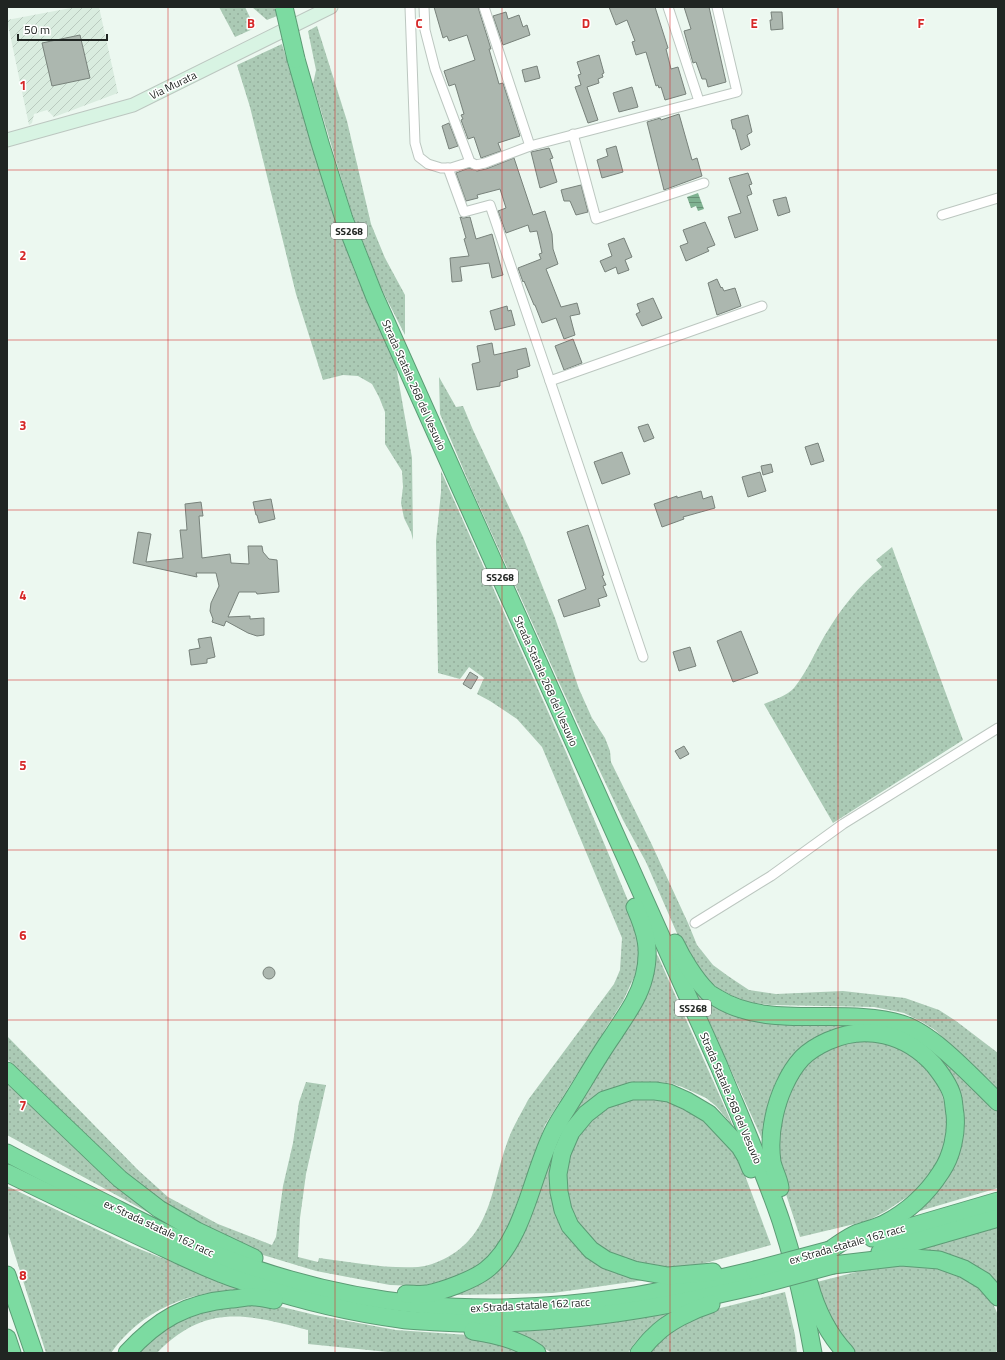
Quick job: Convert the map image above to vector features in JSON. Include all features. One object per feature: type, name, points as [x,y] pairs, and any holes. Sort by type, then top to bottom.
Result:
[{"type":"highway","name":"Strada Statale 268 del Vesuvio","points":[[284,7],[302,82],[344,218],[374,295],[749,1137],[789,1248],[800,1289],[814,1353]]},
{"type":"highway","points":[[321,1289],[376,1290],[402,1294],[426,1294],[450,1288],[485,1271],[501,1255],[513,1236],[555,1128],[613,1034],[633,1006],[640,991],[647,965],[648,945],[644,927],[615,852],[601,802]]},
{"type":"highway","points":[[617,838],[644,882],[681,956],[707,992],[729,1005],[757,1013],[794,1016],[852,1016],[902,1024],[920,1032],[998,1102]]},
{"type":"highway","points":[[780,1221],[780,1185],[772,1163],[774,1117],[782,1090],[794,1068],[803,1057],[839,1036],[863,1032],[905,1041],[925,1056],[942,1075],[953,1098],[956,1123],[952,1148],[942,1171],[912,1206],[883,1224],[856,1233],[832,1257]]},
{"type":"highway","points":[[7,1070],[120,1179],[159,1209],[197,1232],[270,1264],[282,1278]]},
{"type":"highway","points":[[757,1277],[691,1273],[668,1276],[634,1270],[606,1260],[591,1250],[570,1226],[562,1210],[558,1174],[562,1153],[571,1132],[586,1114],[604,1100],[632,1091],[655,1091],[669,1093],[687,1100],[709,1114],[740,1147],[746,1157],[767,1211],[808,1278],[812,1294],[823,1323],[836,1343],[846,1353]]},
{"type":"highway","name":"ex Strada statale 162 racc","points":[[7,1153],[174,1238],[219,1257],[321,1289],[370,1299],[434,1306],[470,1308],[555,1306],[629,1297],[691,1285],[757,1277]]},
{"type":"highway","name":"ex Strada statale 162 racc","points":[[7,1173],[202,1266],[277,1293],[358,1312],[402,1320],[468,1324],[584,1318],[677,1303],[757,1277],[832,1257],[998,1218]]},
{"type":"highway","name":"ex Strada statale 162 racc","points":[[832,1257],[998,1201]]},
{"type":"highway","points":[[832,1257],[901,1257],[939,1260],[964,1269],[984,1281],[998,1297]]},
{"type":"highway","points":[[7,1275],[34,1353]]},
{"type":"highway","points":[[640,1353],[654,1335],[677,1320],[757,1277]]},
{"type":"highway","points":[[800,1289],[798,1328],[803,1353]]},
{"type":"highway","points":[[127,1353],[141,1337],[173,1314],[193,1306],[218,1300],[255,1297],[297,1306],[358,1312]]},
{"type":"highway","points":[[402,1320],[422,1327],[469,1330],[491,1334],[515,1342],[537,1353]]},
{"type":"highway","points":[[7,1338],[12,1353]]},
{"type":"street","name":"Via Murata","points":[[7,140],[133,104],[331,7]]},
{"type":"street","points":[[410,7],[415,142],[419,157],[428,164],[441,168],[448,168],[470,162],[476,165],[485,163],[530,146],[736,92],[717,7]]},
{"type":"street","points":[[424,7],[425,30],[435,69],[470,162]]},
{"type":"street","points":[[484,7],[530,146]]},
{"type":"street","points":[[668,7],[699,101]]},
{"type":"street","points":[[573,134],[596,219],[704,183]]},
{"type":"street","points":[[448,168],[464,212],[490,205],[643,657]]},
{"type":"street","points":[[942,215],[998,198]]},
{"type":"street","points":[[550,381],[762,306]]},
{"type":"street","points":[[695,923],[771,876],[843,824],[998,728]]},
{"type":"shaded area","points":[[76,7],[99,7],[118,93],[54,117],[47,110],[34,114],[32,123],[29,125],[7,20]]},
{"type":"shaded area","points":[[219,7],[245,7],[255,28],[235,37]]},
{"type":"shaded area","points":[[252,7],[276,7],[277,16],[267,20]]},
{"type":"shaded area","points":[[317,26],[347,121],[371,224],[385,258],[405,295],[405,335],[381,288],[351,211],[313,84],[316,70],[308,31]]},
{"type":"shaded area","points":[[282,44],[324,185],[354,270],[396,366],[412,458],[413,540],[404,518],[401,503],[403,487],[402,471],[385,444],[385,412],[379,397],[372,384],[358,376],[343,375],[323,380],[296,294],[250,107],[237,65]]},
{"type":"shaded area","points":[[698,193],[704,209],[698,211],[696,206],[691,208],[687,197]]},
{"type":"shaded area","points":[[439,377],[456,407],[463,406],[523,537],[555,618],[579,689],[592,718],[605,738],[610,751],[611,762],[652,845],[697,945],[713,965],[749,990],[776,994],[843,991],[905,998],[939,1010],[998,1053],[998,1090],[935,1030],[904,1013],[874,1007],[770,1005],[748,1002],[716,987],[706,979],[679,938],[646,862],[623,820],[586,742],[472,490],[440,414]]},
{"type":"shaded area","points":[[441,471],[566,752],[634,915],[641,950],[635,975],[623,1001],[545,1125],[507,1230],[494,1252],[476,1267],[453,1278],[422,1286],[390,1285],[316,1271],[253,1252],[206,1231],[140,1186],[7,1059],[7,1036],[138,1170],[168,1197],[218,1224],[272,1245],[276,1237],[283,1186],[293,1143],[299,1102],[306,1082],[326,1085],[306,1174],[300,1218],[298,1257],[318,1262],[319,1258],[381,1266],[418,1267],[444,1259],[460,1249],[472,1237],[488,1208],[509,1137],[528,1100],[614,984],[620,970],[622,938],[542,747],[517,719],[477,694],[484,678],[469,667],[460,679],[438,673],[436,541],[441,492]]},
{"type":"shaded area","points":[[892,547],[963,740],[833,823],[764,704],[784,696],[799,682],[837,616],[858,590],[882,567],[876,560]]},
{"type":"shaded area","points":[[656,954],[733,1126],[716,1106],[706,1098],[682,1087],[670,1083],[644,1082],[631,1084],[594,1100],[552,1180],[554,1210],[567,1236],[586,1255],[645,1280],[553,1293],[455,1295],[478,1283],[556,1139],[653,970]]},
{"type":"shaded area","points":[[694,988],[727,1008],[753,1018],[775,1021],[843,1020],[880,1022],[900,1027],[929,1043],[998,1109],[998,1188],[906,1215],[926,1201],[948,1174],[960,1139],[962,1123],[960,1106],[956,1090],[949,1075],[939,1059],[927,1046],[898,1030],[882,1026],[848,1028],[820,1037],[803,1047],[786,1065],[773,1088],[766,1113],[764,1138],[762,1139]]},
{"type":"shaded area","points":[[859,1038],[895,1044],[924,1065],[938,1084],[946,1107],[948,1131],[942,1154],[931,1175],[913,1193],[886,1211],[867,1221],[800,1237],[780,1176],[778,1127],[788,1092],[804,1067],[823,1051]]},
{"type":"shaded area","points":[[7,1079],[149,1211],[149,1213],[7,1135]]},
{"type":"shaded area","points":[[629,1099],[666,1099],[698,1114],[737,1154],[771,1245],[687,1268],[663,1268],[636,1264],[602,1251],[577,1224],[567,1202],[566,1166],[574,1143],[588,1123],[607,1108]]},
{"type":"shaded area","points":[[7,1186],[132,1246],[242,1290],[204,1294],[169,1305],[152,1314],[137,1325],[123,1338],[111,1353],[46,1353],[7,1230]]},
{"type":"shaded area","points":[[998,1226],[998,1284],[942,1253],[916,1249]]},
{"type":"shaded area","points":[[903,1264],[933,1267],[962,1276],[971,1280],[991,1299],[998,1315],[998,1347],[996,1353],[853,1352],[840,1337],[813,1283],[876,1267]]},
{"type":"shaded area","points":[[785,1292],[795,1335],[797,1353],[645,1353],[659,1339],[704,1312]]},
{"type":"shaded area","points":[[270,1304],[315,1315],[396,1330],[468,1335],[485,1339],[522,1353],[398,1353],[308,1344],[308,1330],[266,1320],[247,1317],[228,1317],[210,1320],[192,1326],[175,1337],[157,1353],[131,1353],[148,1336],[212,1306]]},
{"type":"shaded area","points":[[668,1314],[646,1331],[636,1341],[628,1353],[552,1353],[535,1343],[508,1331],[585,1326]]},
{"type":"building","points":[[434,7],[478,7],[491,49],[489,49],[499,84],[503,83],[520,136],[498,143],[501,151],[481,158],[474,137],[468,139],[461,120],[463,119],[461,115],[464,114],[455,84],[449,86],[444,71],[475,60],[467,35],[449,41],[447,36],[443,38]]},
{"type":"building","points":[[609,7],[655,7],[668,48],[666,49],[671,69],[678,67],[686,94],[665,100],[661,87],[659,88],[658,85],[656,86],[646,52],[636,55],[632,42],[635,41],[627,20],[616,25]]},
{"type":"building","points":[[684,7],[709,7],[726,82],[708,87],[706,79],[702,79],[696,62],[693,63],[684,31],[691,29]]},
{"type":"building","points":[[506,12],[508,19],[519,15],[523,27],[527,25],[530,35],[503,45],[493,16]]},
{"type":"building","points":[[771,12],[782,12],[783,29],[771,30]]},
{"type":"building","points":[[80,35],[90,78],[52,86],[42,43]]},
{"type":"building","points":[[599,55],[604,73],[602,74],[603,77],[598,79],[599,83],[587,87],[598,120],[588,123],[575,87],[581,85],[578,75],[581,74],[577,62]]},
{"type":"building","points":[[537,66],[540,78],[525,82],[522,70]]},
{"type":"building","points":[[632,87],[638,107],[619,112],[613,93]]},
{"type":"building","points":[[679,114],[692,160],[697,158],[702,176],[664,190],[647,122],[660,118],[661,120]]},
{"type":"building","points":[[748,115],[752,132],[747,135],[750,145],[741,150],[731,120]]},
{"type":"building","points":[[449,123],[458,146],[449,149],[442,126]]},
{"type":"building","points":[[616,146],[623,172],[602,178],[597,160],[608,156],[606,149]]},
{"type":"building","points":[[549,148],[553,158],[550,159],[557,182],[540,188],[531,152]]},
{"type":"building","points":[[514,158],[533,215],[545,211],[552,234],[553,249],[558,264],[546,269],[561,307],[577,303],[580,314],[570,316],[575,335],[564,339],[556,318],[542,323],[518,268],[541,259],[539,254],[542,253],[537,231],[530,232],[528,225],[506,233],[498,211],[506,208],[500,189],[477,195],[478,198],[466,201],[456,173],[469,168],[477,171],[486,169]]},
{"type":"building","points":[[748,173],[752,184],[749,185],[752,194],[747,196],[758,230],[735,238],[728,217],[741,213],[729,178]]},
{"type":"building","points":[[581,185],[588,212],[576,215],[570,201],[564,201],[561,190]]},
{"type":"building","points":[[786,197],[790,212],[778,216],[773,200]]},
{"type":"building","points":[[460,217],[470,217],[476,239],[492,234],[503,275],[492,278],[489,263],[460,267],[462,281],[452,282],[450,258],[469,256]]},
{"type":"building","points":[[705,222],[715,245],[707,248],[709,251],[686,261],[680,246],[688,243],[683,230]]},
{"type":"building","points":[[624,238],[632,257],[625,260],[629,270],[618,274],[616,267],[605,272],[600,261],[612,256],[608,244]]},
{"type":"building","points":[[717,279],[724,291],[735,288],[741,306],[717,315],[708,283]]},
{"type":"building","points":[[653,298],[662,318],[642,326],[636,314],[640,312],[637,304]]},
{"type":"building","points":[[507,306],[508,311],[511,310],[515,325],[495,330],[490,311]]},
{"type":"building","points":[[573,339],[582,363],[564,370],[555,346]]},
{"type":"building","points":[[492,343],[494,355],[526,348],[530,366],[517,370],[518,377],[500,382],[500,386],[477,390],[472,364],[480,362],[477,346]]},
{"type":"building","points":[[648,424],[654,438],[644,442],[638,427]]},
{"type":"building","points":[[818,443],[824,461],[811,465],[805,447]]},
{"type":"building","points":[[622,452],[630,474],[602,484],[594,462]]},
{"type":"building","points":[[771,464],[773,472],[763,475],[761,466]]},
{"type":"building","points":[[760,472],[766,491],[748,497],[742,477]]},
{"type":"building","points":[[701,491],[703,499],[712,496],[715,508],[683,517],[684,519],[662,527],[654,504],[677,496],[677,498]]},
{"type":"building","points":[[271,499],[275,519],[259,523],[253,502]]},
{"type":"building","points":[[201,502],[203,516],[199,516],[202,558],[230,554],[231,563],[249,564],[248,546],[262,546],[263,552],[269,559],[277,560],[279,592],[257,594],[256,592],[239,592],[228,617],[250,616],[250,619],[264,618],[264,635],[257,636],[248,633],[226,621],[224,626],[212,622],[213,619],[210,611],[211,603],[219,586],[216,573],[196,573],[197,577],[133,563],[138,532],[151,534],[146,562],[183,558],[180,530],[187,530],[185,504]]},
{"type":"building","points":[[588,525],[604,575],[602,576],[606,585],[603,586],[607,596],[598,599],[600,606],[564,617],[558,600],[586,589],[567,532]]},
{"type":"building","points":[[741,631],[758,673],[733,682],[717,641]]},
{"type":"building","points":[[211,637],[215,657],[207,659],[207,663],[191,665],[189,650],[200,648],[198,639]]},
{"type":"building","points":[[690,647],[696,666],[679,671],[673,652]]},
{"type":"building","points":[[470,672],[478,677],[471,689],[463,684]]},
{"type":"building","points":[[684,746],[689,754],[680,759],[675,751]]},
{"type":"building","points":[[267,967],[271,967],[275,973],[271,979],[267,979],[263,975],[263,971]]}]
